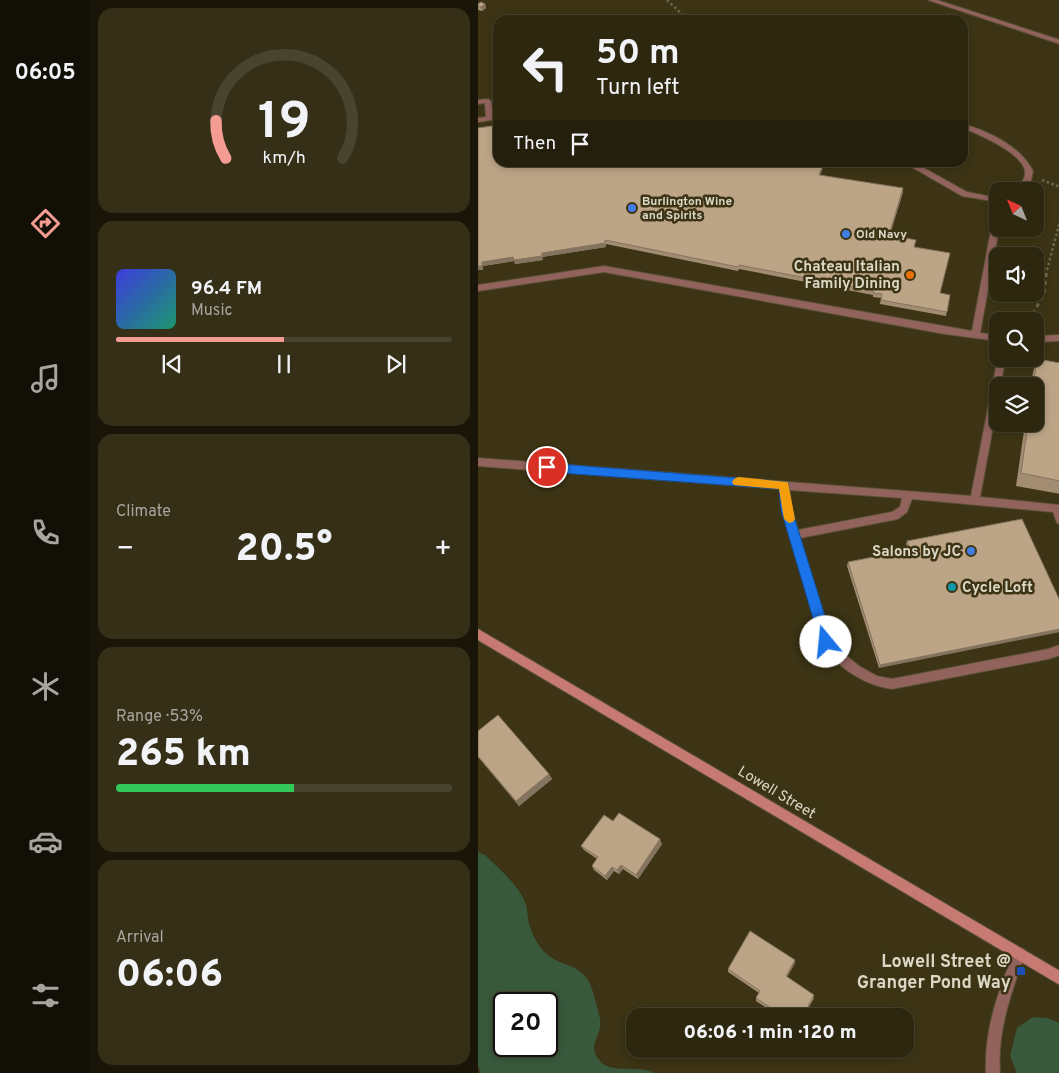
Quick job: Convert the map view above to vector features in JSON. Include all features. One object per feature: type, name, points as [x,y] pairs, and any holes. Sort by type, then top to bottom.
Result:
[{"type":"main road","name":"Lowell Street","points":[[478,634],[1060,978]]},
{"type":"street","points":[[931,0],[1060,42]]},
{"type":"street","points":[[478,102],[488,101],[490,118]]},
{"type":"street","points":[[478,120],[493,118]]},
{"type":"street","points":[[968,128],[1003,143],[1025,163],[1030,172],[1026,182]]},
{"type":"street","points":[[915,167],[964,194],[989,198]]},
{"type":"street","points":[[975,336],[993,238]]},
{"type":"street","points":[[478,288],[604,269],[989,337]]},
{"type":"street","points":[[1044,339],[1060,338]]},
{"type":"street","points":[[1044,365],[1060,368]]},
{"type":"street","points":[[975,500],[1000,367]]},
{"type":"street","points":[[478,462],[975,500],[1058,509],[1060,520]]},
{"type":"street","points":[[784,485],[785,502],[826,642],[834,653],[877,682],[892,684],[1048,654],[1060,650]]},
{"type":"street","points":[[794,535],[895,516],[904,509],[908,495]]},
{"type":"street","points":[[993,1073],[991,1055],[996,1016],[1019,954]]},
{"type":"path","points":[[667,0],[683,15]]},
{"type":"path","points":[[1034,312],[1044,294],[1048,262],[1060,221]]},
{"type":"green space","points":[[478,852],[485,855],[509,878],[519,891],[526,905],[531,930],[547,955],[576,969],[588,980],[600,1019],[599,1031],[594,1046],[597,1057],[603,1064],[609,1067],[642,1069],[655,1073],[481,1073],[478,1066]]},
{"type":"green space","points":[[1033,1017],[1048,1018],[1059,1023],[1059,1073],[1017,1073],[1010,1056],[1017,1028]]},
{"type":"building","points":[[481,2],[485,4],[481,7],[478,6],[478,4]]},
{"type":"building","points":[[493,126],[493,167],[822,167],[819,175],[903,188],[889,235],[916,240],[914,247],[950,253],[940,293],[950,295],[947,312],[881,300],[882,294],[873,293],[874,291],[739,265],[738,267],[605,240],[605,243],[542,253],[542,256],[514,260],[513,257],[482,262],[482,266],[478,266],[478,128]]},
{"type":"building","points":[[1044,360],[1060,363],[1060,481],[1021,473],[1027,432],[1044,432],[1044,377],[1034,377],[1036,367],[1044,367]]},
{"type":"building","name":"Cycle Loft","points":[[1022,519],[1060,601],[1060,629],[880,665],[848,562],[910,550],[907,541]]},
{"type":"building","points":[[498,715],[549,774],[516,801],[478,756],[478,731]]},
{"type":"building","points":[[619,813],[660,839],[636,875],[621,865],[617,870],[612,867],[605,876],[592,866],[598,857],[581,846],[604,815],[613,821]]},
{"type":"building","points":[[750,931],[795,960],[786,976],[814,995],[807,1008],[771,1008],[756,998],[760,991],[728,969]]},
{"type":"slow traffic","points":[[738,482],[784,485],[789,519]]},
{"type":"place","name":"Burlington Wine and Spirits","points":[[632,208]]},
{"type":"place","name":"Old Navy","points":[[846,234]]},
{"type":"place","name":"Chateau Italian Family Dining","points":[[910,275]]},
{"type":"place","name":"Salons by JC","points":[[971,551]]},
{"type":"place","name":"Cycle Loft","points":[[952,587]]},
{"type":"place","name":"Lowell Street @ Granger Pond Way","points":[[1021,971]]},
{"type":"route","points":[[547,467],[784,485],[787,510],[826,642]]}]
